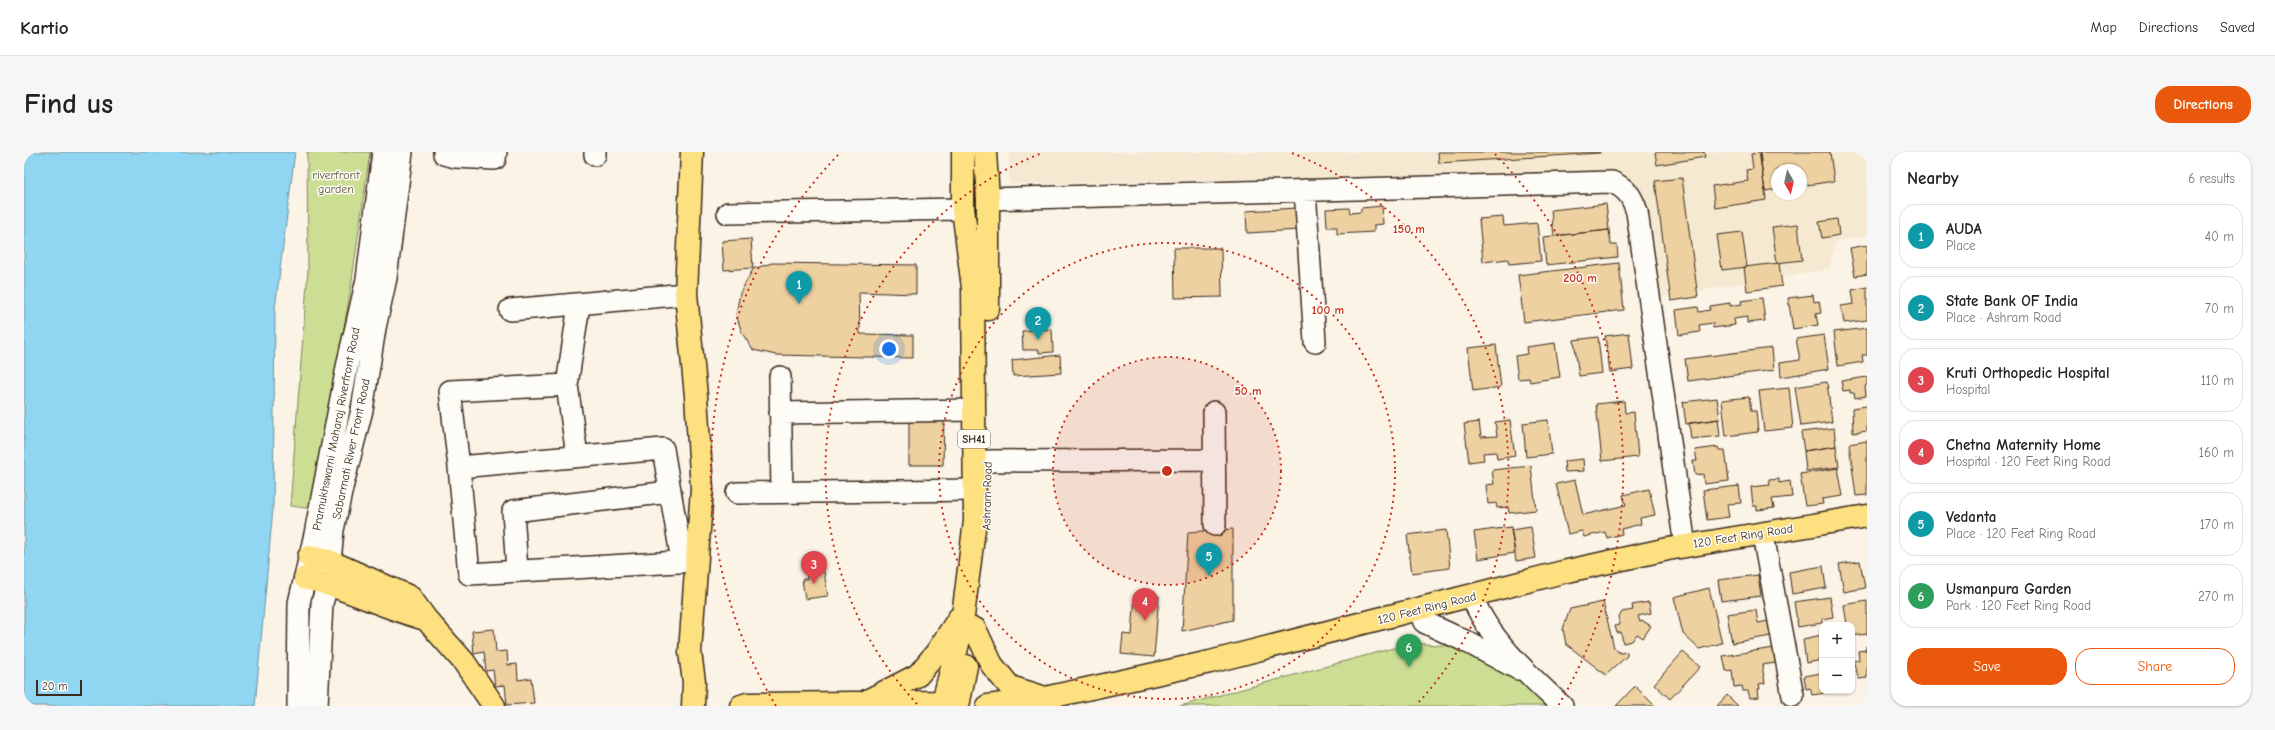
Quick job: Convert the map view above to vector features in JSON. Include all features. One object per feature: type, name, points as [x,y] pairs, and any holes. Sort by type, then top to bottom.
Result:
[{"type":"main road","points":[[692,152],[686,294],[696,396],[702,489],[689,561],[690,652],[694,682],[693,706]]},
{"type":"main road","name":"Ashram Road","points":[[950,705],[961,632],[970,620],[988,522],[987,156]]},
{"type":"main road","name":"Ashram Road","points":[[961,158],[963,210],[973,288],[975,521],[970,620]]},
{"type":"main road","name":"120 Feet Ring Road","points":[[1474,603],[1563,572],[1685,546],[1867,516]]},
{"type":"main road","name":"120 Feet Ring Road","points":[[988,706],[1045,698],[1676,560],[1867,528]]},
{"type":"main road","points":[[319,559],[410,597],[426,619],[464,662],[494,706]]},
{"type":"main road","points":[[304,578],[328,583],[401,613],[426,619]]},
{"type":"main road","name":"120 Feet Ring Road","points":[[1072,706],[1213,677],[1421,616]]},
{"type":"main road","points":[[862,703],[918,675],[937,652],[970,620],[992,664],[1010,687],[1045,698]]},
{"type":"main road","points":[[741,706],[747,704],[862,703],[981,706]]},
{"type":"street","name":"Pramukhswami Maharaj Riverfront Road","points":[[298,706],[299,603],[304,578],[319,559],[348,362],[367,279],[383,152]]},
{"type":"street","name":"Sabarmati River Front Road","points":[[319,559],[342,488],[362,410],[375,328],[386,278],[402,152]]},
{"type":"street","points":[[444,152],[444,154],[455,157],[495,159],[496,152]]},
{"type":"street","points":[[988,199],[1612,182],[1630,193],[1637,212],[1685,546]]},
{"type":"street","points":[[1305,190],[1315,342]]},
{"type":"street","points":[[728,212],[963,210]]},
{"type":"street","points":[[510,310],[579,305],[686,294]]},
{"type":"street","points":[[576,456],[567,384],[579,305]]},
{"type":"street","points":[[780,377],[782,492]]},
{"type":"street","points":[[459,467],[663,449],[669,492],[689,561],[469,574],[450,391],[567,384]]},
{"type":"street","points":[[780,413],[974,410]]},
{"type":"street","points":[[1214,412],[1215,524]]},
{"type":"street","points":[[987,461],[1214,460]]},
{"type":"street","points":[[737,493],[974,490]]},
{"type":"street","points":[[517,571],[513,511],[669,492]]},
{"type":"street","points":[[1765,546],[1793,696]]},
{"type":"street","points":[[317,706],[322,603],[328,583],[319,559]]},
{"type":"street","points":[[1474,603],[1494,635],[1530,676],[1562,706]]},
{"type":"street","points":[[1421,616],[1530,676]]},
{"type":"shaded area","points":[[1009,152],[1867,152],[1867,235],[1836,242],[1829,269],[1660,297],[1640,193],[1629,181],[1616,172],[1009,184]]},
{"type":"green space","name":"riverfront garden","points":[[307,152],[370,152],[351,287],[313,509],[290,506],[308,270]]},
{"type":"green space","points":[[1412,643],[1449,646],[1463,651],[1524,683],[1549,706],[1180,706]]},
{"type":"water","points":[[24,152],[295,152],[275,309],[273,508],[255,706],[24,706]]},
{"type":"building","points":[[1438,152],[1600,152],[1600,153],[1439,163]]},
{"type":"building","points":[[1655,152],[1704,152],[1705,157],[1657,165]]},
{"type":"building","points":[[1759,152],[1830,152],[1834,181],[1807,185],[1807,164],[1771,164],[1771,190],[1765,191]]},
{"type":"building","points":[[1760,153],[1766,200],[1715,208],[1712,186],[1748,181],[1746,170],[1753,169],[1751,154]]},
{"type":"building","points":[[1682,178],[1698,297],[1671,301],[1655,181]]},
{"type":"building","points":[[1606,204],[1609,230],[1554,236],[1551,210]]},
{"type":"building","points":[[1382,206],[1383,224],[1374,225],[1374,232],[1337,234],[1337,227],[1327,227],[1326,209],[1349,208],[1350,213],[1361,212],[1361,208]]},
{"type":"building","points":[[1297,208],[1299,230],[1247,233],[1246,211]]},
{"type":"building","points":[[1503,217],[1504,226],[1537,223],[1541,261],[1509,264],[1508,259],[1483,262],[1479,219]]},
{"type":"building","points":[[1837,219],[1839,235],[1822,238],[1819,222]]},
{"type":"building","points":[[1798,224],[1802,260],[1777,263],[1772,227]]},
{"type":"building","points":[[1609,230],[1611,245],[1617,245],[1618,257],[1546,265],[1543,237]]},
{"type":"building","points":[[1742,232],[1747,267],[1722,270],[1717,235]]},
{"type":"building","points":[[751,239],[753,268],[724,270],[722,241]]},
{"type":"building","points":[[1867,245],[1867,274],[1855,276],[1850,248]]},
{"type":"building","points":[[1174,248],[1221,248],[1222,297],[1175,298]]},
{"type":"building","points":[[772,263],[916,265],[916,294],[859,292],[860,334],[913,335],[913,358],[776,355],[753,350],[742,333],[736,314],[740,293],[753,269]]},
{"type":"building","points":[[1619,263],[1624,310],[1524,322],[1518,275]]},
{"type":"building","points":[[1779,263],[1782,286],[1747,291],[1744,267]]},
{"type":"building","points":[[1867,287],[1867,320],[1844,323],[1841,306],[1854,304],[1852,290]]},
{"type":"building","points":[[1813,295],[1814,302],[1819,301],[1821,313],[1816,314],[1818,325],[1793,329],[1788,298]]},
{"type":"building","points":[[1762,298],[1765,321],[1747,323],[1747,317],[1734,319],[1735,325],[1713,328],[1713,323],[1699,325],[1700,332],[1679,335],[1676,310],[1698,307],[1699,312],[1710,310],[1710,306],[1730,303],[1730,306],[1742,304],[1741,301]]},
{"type":"building","points":[[1867,328],[1867,355],[1862,355],[1863,362],[1838,366],[1834,332]]},
{"type":"building","points":[[1052,329],[1053,352],[1039,353],[1039,350],[1023,350],[1022,331]]},
{"type":"building","points":[[1629,333],[1633,369],[1610,372],[1605,336]]},
{"type":"building","points":[[1824,335],[1829,369],[1781,377],[1780,363],[1800,360],[1796,339]]},
{"type":"building","points":[[1598,337],[1602,373],[1579,376],[1574,340]]},
{"type":"building","points":[[1555,343],[1560,377],[1530,382],[1529,378],[1518,379],[1515,356],[1527,354],[1526,347]]},
{"type":"building","points":[[1496,345],[1501,387],[1473,391],[1468,348]]},
{"type":"building","points":[[1772,348],[1774,370],[1688,381],[1685,359]]},
{"type":"building","points":[[1060,355],[1061,373],[1013,376],[1012,360]]},
{"type":"building","points":[[1867,377],[1867,385],[1865,386],[1866,396],[1855,398],[1854,393],[1850,393],[1850,390],[1843,391],[1841,381]]},
{"type":"building","points":[[1827,382],[1832,422],[1801,426],[1795,387]]},
{"type":"building","points":[[1789,388],[1793,428],[1764,431],[1759,391]]},
{"type":"building","points":[[1749,397],[1751,411],[1756,411],[1758,432],[1726,436],[1722,400]]},
{"type":"building","points":[[1717,398],[1720,419],[1686,424],[1683,402]]},
{"type":"building","points":[[1624,401],[1625,413],[1634,412],[1638,457],[1602,461],[1596,404]]},
{"type":"building","points":[[1867,406],[1867,431],[1853,433],[1852,408]]},
{"type":"building","points":[[909,417],[944,417],[943,465],[909,465]]},
{"type":"building","points":[[1718,419],[1720,436],[1691,439],[1689,423]]},
{"type":"building","points":[[1510,420],[1515,456],[1497,459],[1496,452],[1483,453],[1484,460],[1469,462],[1464,424],[1479,422],[1481,437],[1497,436],[1495,422]]},
{"type":"building","points":[[1548,420],[1552,454],[1526,457],[1523,423]]},
{"type":"building","points":[[1834,428],[1836,446],[1804,451],[1801,432]]},
{"type":"building","points":[[1867,441],[1867,495],[1856,496],[1849,444]]},
{"type":"building","points":[[1836,446],[1839,467],[1806,471],[1804,451]]},
{"type":"building","points":[[1718,447],[1719,450],[1725,450],[1729,481],[1704,484],[1703,474],[1695,475],[1693,461],[1697,461],[1695,450]]},
{"type":"building","points":[[1583,459],[1584,471],[1565,472],[1564,461]]},
{"type":"building","points":[[1531,466],[1536,510],[1509,513],[1508,507],[1497,508],[1496,503],[1488,504],[1486,485],[1494,484],[1492,470]]},
{"type":"building","points":[[1838,468],[1843,496],[1822,499],[1823,504],[1805,506],[1800,474]]},
{"type":"building","points":[[1779,479],[1779,483],[1790,481],[1792,497],[1772,499],[1774,508],[1757,510],[1757,506],[1753,506],[1751,487],[1770,485],[1769,480]]},
{"type":"building","points":[[1575,480],[1583,515],[1626,505],[1623,495],[1649,489],[1655,515],[1640,518],[1641,524],[1621,529],[1622,534],[1607,538],[1605,532],[1584,537],[1582,531],[1568,534],[1556,484]]},
{"type":"building","points":[[1739,486],[1741,503],[1727,504],[1729,517],[1707,520],[1703,490]]},
{"type":"building","points":[[1511,527],[1515,553],[1478,559],[1474,532]]},
{"type":"building","points":[[1531,527],[1536,558],[1516,561],[1511,530]]},
{"type":"building","points":[[1233,529],[1233,620],[1182,631],[1188,532]]},
{"type":"building","points":[[1446,530],[1450,568],[1412,573],[1407,535]]},
{"type":"building","points":[[1860,561],[1865,588],[1844,592],[1839,564]]},
{"type":"building","points":[[823,566],[828,596],[805,599],[802,579],[807,579],[806,569]]},
{"type":"building","points":[[1823,566],[1826,588],[1792,594],[1789,572]]},
{"type":"building","points":[[1758,575],[1761,596],[1721,601],[1718,580]]},
{"type":"building","points":[[1709,588],[1722,643],[1699,649],[1683,634],[1674,597]]},
{"type":"building","points":[[1135,594],[1159,596],[1154,657],[1121,654],[1123,634],[1132,635]]},
{"type":"building","points":[[1830,597],[1833,617],[1822,619],[1822,622],[1819,622],[1819,624],[1798,627],[1794,602]]},
{"type":"building","points":[[1867,601],[1867,634],[1855,636],[1855,622],[1847,622],[1844,605]]},
{"type":"building","points":[[1603,602],[1614,648],[1620,653],[1627,652],[1627,656],[1606,675],[1566,644],[1563,629],[1570,609]]},
{"type":"building","points":[[1649,602],[1651,613],[1638,616],[1640,622],[1643,621],[1651,626],[1643,638],[1637,634],[1632,641],[1623,643],[1621,632],[1617,633],[1615,626],[1620,625],[1619,617],[1622,612],[1633,610],[1632,605]]},
{"type":"building","points":[[1756,610],[1758,623],[1769,621],[1771,636],[1732,643],[1727,614]]},
{"type":"building","points":[[494,629],[496,652],[507,651],[508,665],[517,664],[518,680],[531,678],[534,703],[507,705],[505,685],[495,686],[493,670],[486,671],[484,652],[474,654],[472,631]]},
{"type":"building","points":[[1819,636],[1819,661],[1806,663],[1803,639]]},
{"type":"building","points":[[1867,646],[1867,678],[1859,679],[1855,667],[1855,661],[1859,660],[1858,651],[1866,650]]},
{"type":"building","points":[[1773,648],[1776,663],[1762,665],[1765,683],[1759,684],[1759,697],[1750,698],[1748,691],[1743,691],[1742,686],[1734,687],[1732,670],[1726,671],[1723,656]]},
{"type":"building","points":[[1683,652],[1700,667],[1670,699],[1654,684]]},
{"type":"building","points":[[1819,674],[1819,694],[1812,695],[1810,688],[1806,689],[1804,676]]},
{"type":"building","points":[[1635,686],[1655,706],[1616,706]]},
{"type":"building","points":[[1727,695],[1738,706],[1717,706]]},
{"type":"place","name":"AUDA","points":[[799,304]]},
{"type":"place","name":"State Bank OF India","points":[[1038,340]]},
{"type":"place","name":"Vedanta","points":[[1209,576]]},
{"type":"place","name":"Kruti Orthopedic Hospital","points":[[814,584]]},
{"type":"place","name":"Chetna Maternity Home","points":[[1145,621]]},
{"type":"place","name":"Usmanpura Garden","points":[[1409,667]]}]
